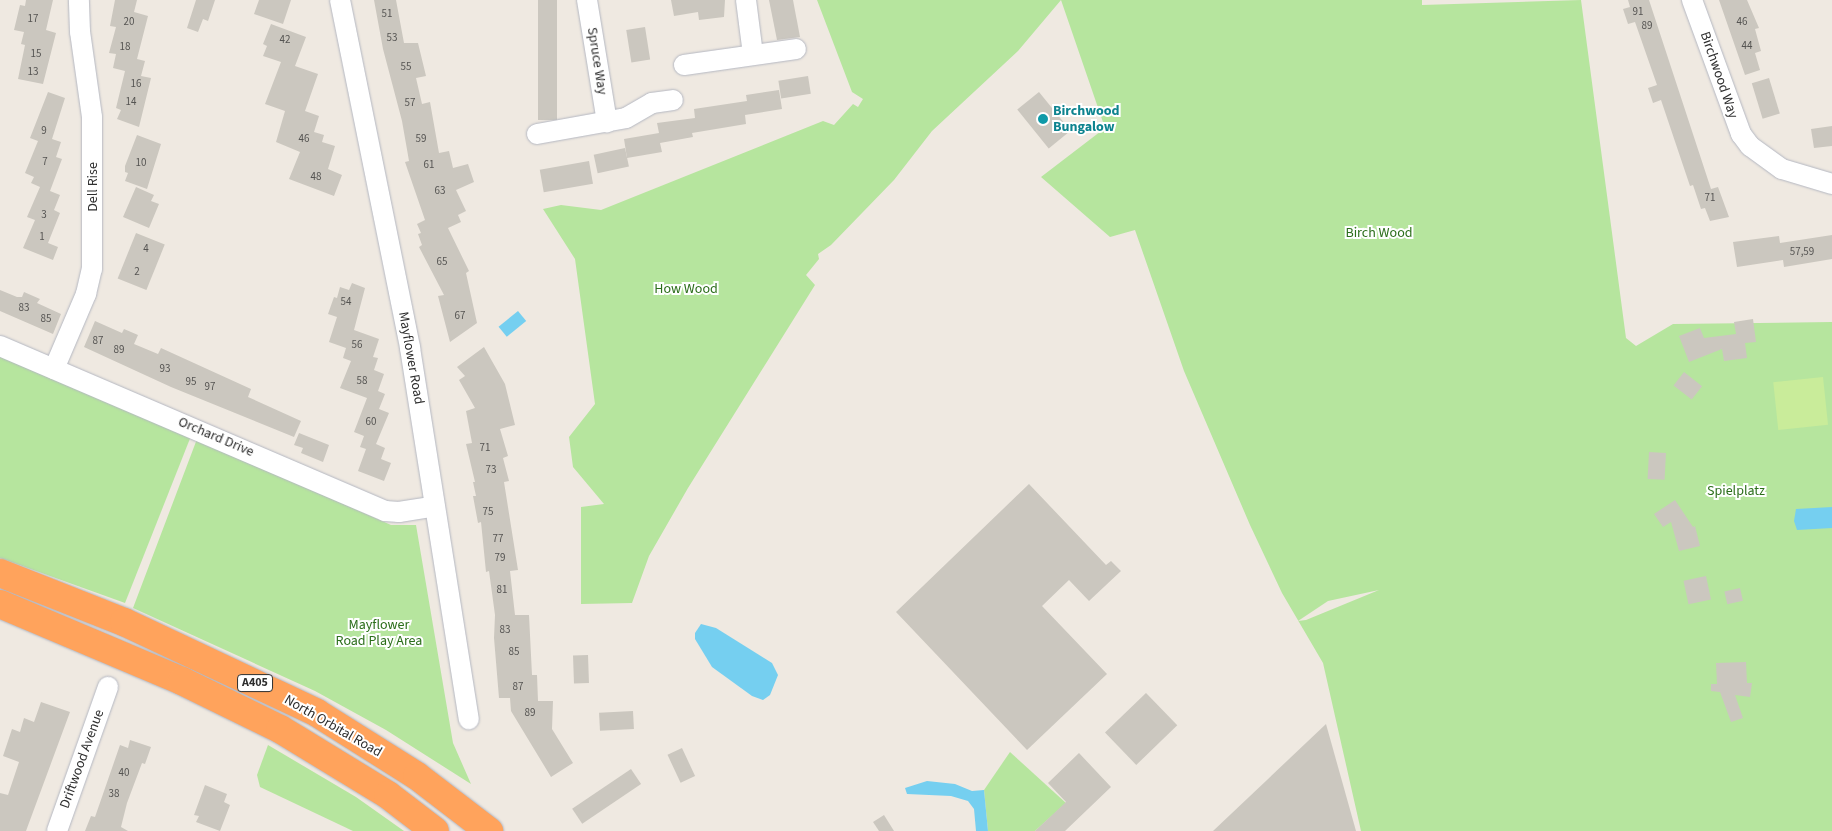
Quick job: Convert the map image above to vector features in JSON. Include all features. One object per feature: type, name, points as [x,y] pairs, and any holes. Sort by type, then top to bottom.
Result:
[{"type":"highway","name":"North Orbital Road","points":[[0,573],[132,626],[316,713],[417,776],[489,831]]},
{"type":"highway","name":"North Orbital Road","points":[[0,604],[182,681],[280,729],[388,795],[435,831]]},
{"type":"street","name":"Dell Rise","points":[[54,369],[81,309],[92,269],[91,95],[80,32],[79,0]]},
{"type":"street","name":"Mayflower Road","points":[[340,0],[406,330],[469,719]]},
{"type":"street","name":"Spruce Way","points":[[587,0],[607,122]]},
{"type":"street","points":[[746,0],[753,55]]},
{"type":"street","name":"Birchwood Way","points":[[1692,0],[1741,134],[1750,146],[1782,170],[1832,184]]},
{"type":"street","points":[[684,65],[796,49]]},
{"type":"street","points":[[537,134],[626,118],[652,103],[673,100]]},
{"type":"street","name":"Orchard Drive","points":[[0,346],[385,511],[400,512],[435,506]]},
{"type":"street","name":"Driftwood Avenue","points":[[56,831],[108,686]]},
{"type":"green space","name":"How Wood","points":[[817,0],[1061,0],[1018,51],[932,131],[894,180],[831,245],[818,254],[819,259],[806,275],[815,285],[688,488],[649,556],[632,603],[581,604],[581,507],[604,504],[573,467],[569,437],[595,404],[575,259],[543,209],[561,205],[601,210],[823,121],[834,125],[853,104],[858,107],[863,99],[852,92]]},
{"type":"green space","points":[[1061,0],[1422,0],[1422,5],[1581,0],[1626,338],[1636,346],[1673,324],[1832,322],[1832,831],[1361,831],[1323,663],[1298,621],[1282,593],[1250,525],[1184,371],[1135,230],[1110,237],[1041,177],[1105,128]],"holes":[[[1379,590],[1306,620],[1298,621],[1328,601]]]},
{"type":"green space","points":[[0,353],[191,436],[125,603],[0,558]]},
{"type":"green space","points":[[1823,377],[1828,425],[1778,430],[1773,382]]},
{"type":"green space","name":"Mayflower Road Play Area","points":[[197,439],[391,525],[416,525],[453,743],[471,784],[386,730],[315,691],[133,608]]},
{"type":"green space","points":[[268,745],[356,797],[404,831],[353,831],[260,787],[257,775]]},
{"type":"green space","points":[[1010,752],[1066,803],[1035,831],[988,831],[984,790]]},
{"type":"water","points":[[518,311],[526,321],[507,337],[499,327]]},
{"type":"water","points":[[1832,507],[1832,528],[1797,530],[1794,521],[1796,509]]},
{"type":"water","points":[[701,624],[716,628],[772,663],[778,675],[770,695],[763,700],[752,696],[712,667],[695,639],[695,633]]},
{"type":"water","points":[[927,781],[955,784],[972,791],[984,790],[988,831],[976,831],[974,809],[968,801],[951,796],[907,794],[905,788]]},
{"type":"building","points":[[26,0],[53,0],[46,30],[56,33],[43,84],[18,79],[25,45],[21,44],[24,32],[14,30],[20,5],[25,6]]},
{"type":"building","points":[[115,0],[137,0],[134,12],[148,16],[137,59],[145,61],[141,76],[151,78],[139,127],[117,119],[121,110],[116,108],[125,71],[113,68],[116,54],[109,53],[116,27],[110,26]]},
{"type":"building","points":[[196,0],[215,0],[208,21],[203,19],[198,32],[187,28]]},
{"type":"building","points":[[259,0],[291,0],[283,24],[254,14]]},
{"type":"building","points":[[374,0],[396,0],[404,43],[418,43],[426,76],[416,78],[422,104],[430,102],[439,153],[449,151],[453,168],[468,164],[474,182],[456,190],[466,211],[458,215],[461,222],[448,228],[469,271],[466,273],[477,323],[450,342],[438,296],[444,295],[419,247],[422,245],[418,234],[421,233],[417,224],[425,220],[405,162],[409,161],[402,121],[383,49]]},
{"type":"building","points":[[538,0],[557,0],[557,120],[538,120]]},
{"type":"building","points":[[671,0],[725,0],[724,17],[699,20],[698,12],[674,16]]},
{"type":"building","points":[[769,0],[793,0],[800,37],[777,40]]},
{"type":"building","points":[[1628,0],[1649,0],[1711,189],[1718,187],[1729,217],[1710,221],[1705,208],[1701,209],[1693,185],[1690,186],[1661,100],[1653,103],[1648,88],[1657,85],[1635,22],[1628,24],[1623,9],[1630,7]]},
{"type":"building","points":[[1719,0],[1747,0],[1759,28],[1755,29],[1761,51],[1755,53],[1760,70],[1745,75]]},
{"type":"building","points":[[271,24],[306,37],[295,66],[318,74],[305,111],[319,116],[314,132],[324,135],[322,142],[335,146],[328,169],[342,175],[334,196],[289,179],[300,152],[276,142],[285,111],[265,104],[281,62],[263,56],[267,46],[263,44]]},
{"type":"building","points":[[645,27],[650,60],[631,63],[626,30]]},
{"type":"building","points":[[808,76],[811,94],[781,98],[778,81]]},
{"type":"building","points":[[1769,78],[1780,113],[1763,119],[1752,83]]},
{"type":"building","points":[[779,90],[782,109],[745,115],[746,124],[692,133],[693,137],[660,143],[662,152],[627,158],[624,139],[659,133],[657,123],[695,118],[694,109],[747,101],[746,95]]},
{"type":"building","points":[[48,92],[65,98],[52,139],[61,142],[56,157],[62,159],[50,191],[60,195],[54,210],[60,213],[48,243],[58,247],[53,260],[23,248],[35,220],[27,217],[40,187],[31,183],[34,177],[25,173],[38,141],[30,138]]},
{"type":"building","name":"Birchwood Bungalow","points":[[1039,92],[1070,131],[1049,148],[1017,110]]},
{"type":"building","points":[[1832,126],[1832,146],[1814,148],[1811,129]]},
{"type":"building","points":[[137,135],[161,144],[147,189],[125,181],[128,173],[125,172],[125,166]]},
{"type":"building","points":[[625,148],[629,167],[598,173],[594,155]]},
{"type":"building","points":[[589,161],[593,184],[544,192],[540,170]]},
{"type":"building","points":[[136,187],[154,195],[151,201],[159,204],[149,228],[123,217]]},
{"type":"building","points":[[136,233],[165,245],[146,290],[118,278]]},
{"type":"building","points":[[1832,235],[1832,259],[1784,267],[1783,260],[1737,267],[1733,242],[1779,236],[1780,243]]},
{"type":"building","points":[[352,283],[365,288],[354,330],[379,339],[373,357],[378,358],[374,370],[384,374],[378,391],[385,394],[379,409],[389,413],[376,444],[385,448],[381,459],[391,463],[384,481],[358,471],[366,449],[360,447],[364,436],[354,432],[367,398],[340,388],[351,361],[343,358],[346,348],[329,342],[337,317],[328,314],[334,297],[337,298],[340,287],[349,290]]},
{"type":"building","points":[[0,290],[17,297],[22,297],[24,292],[40,299],[37,303],[61,314],[53,334],[0,311]]},
{"type":"building","points":[[1753,319],[1756,342],[1745,343],[1747,358],[1724,361],[1722,349],[1689,362],[1679,336],[1700,328],[1704,338],[1736,334],[1734,322]]},
{"type":"building","points":[[95,321],[122,333],[124,329],[138,335],[134,344],[158,354],[161,348],[251,389],[248,397],[301,421],[294,437],[171,387],[84,347]]},
{"type":"building","points":[[484,347],[505,384],[515,425],[500,429],[508,456],[503,458],[509,481],[504,482],[518,570],[510,571],[515,615],[529,615],[532,675],[537,675],[538,701],[553,701],[552,729],[573,763],[551,777],[511,711],[510,698],[499,698],[494,638],[495,615],[489,571],[486,572],[481,522],[478,523],[473,496],[476,496],[473,482],[475,482],[466,444],[472,443],[466,411],[475,408],[459,380],[465,376],[457,367]]},
{"type":"building","points":[[1684,372],[1702,386],[1692,400],[1674,385]]},
{"type":"building","points":[[299,433],[329,445],[323,462],[301,453],[303,448],[294,445]]},
{"type":"building","points":[[1649,452],[1666,453],[1665,480],[1648,479]]},
{"type":"building","points":[[1029,484],[1106,565],[1111,561],[1121,571],[1089,601],[1069,580],[1042,606],[1107,674],[1027,750],[896,612]]},
{"type":"building","points":[[1675,500],[1693,527],[1695,526],[1700,546],[1679,551],[1671,522],[1663,527],[1654,514]]},
{"type":"building","points":[[1706,576],[1711,599],[1688,604],[1684,581]]},
{"type":"building","points":[[1740,588],[1743,601],[1727,604],[1724,592]]},
{"type":"building","points":[[588,655],[589,683],[574,684],[573,656]]},
{"type":"building","points":[[1746,662],[1747,683],[1752,683],[1750,697],[1735,695],[1743,718],[1731,722],[1720,692],[1711,691],[1711,684],[1717,684],[1716,663]]},
{"type":"building","points":[[1146,693],[1177,725],[1136,765],[1105,733]]},
{"type":"building","points":[[41,702],[70,712],[26,831],[0,831],[0,793],[8,795],[19,762],[3,756],[12,729],[20,732],[24,718],[34,722]]},
{"type":"building","points":[[633,711],[634,729],[600,731],[599,713]]},
{"type":"building","points":[[1326,724],[1356,831],[1213,831]]},
{"type":"building","points":[[130,740],[151,747],[145,764],[142,763],[127,803],[121,827],[128,831],[85,831],[91,816],[95,817],[120,745],[128,748]]},
{"type":"building","points":[[682,748],[695,776],[681,783],[667,755]]},
{"type":"building","points":[[1079,753],[1111,787],[1065,831],[1035,831],[1066,802],[1048,783]]},
{"type":"building","points":[[631,769],[641,784],[582,824],[572,809]]},
{"type":"building","points":[[205,785],[227,794],[224,802],[230,805],[220,831],[196,822],[199,816],[194,815]]},
{"type":"building","points":[[884,815],[894,831],[879,831],[873,822]]},
{"type":"place","name":"Birchwood Bungalow","points":[[1043,119]]},
{"type":"park label","name":"Birch Wood","points":[[1379,233]]},
{"type":"park label","name":"Spielplatz","points":[[1736,491]]}]
